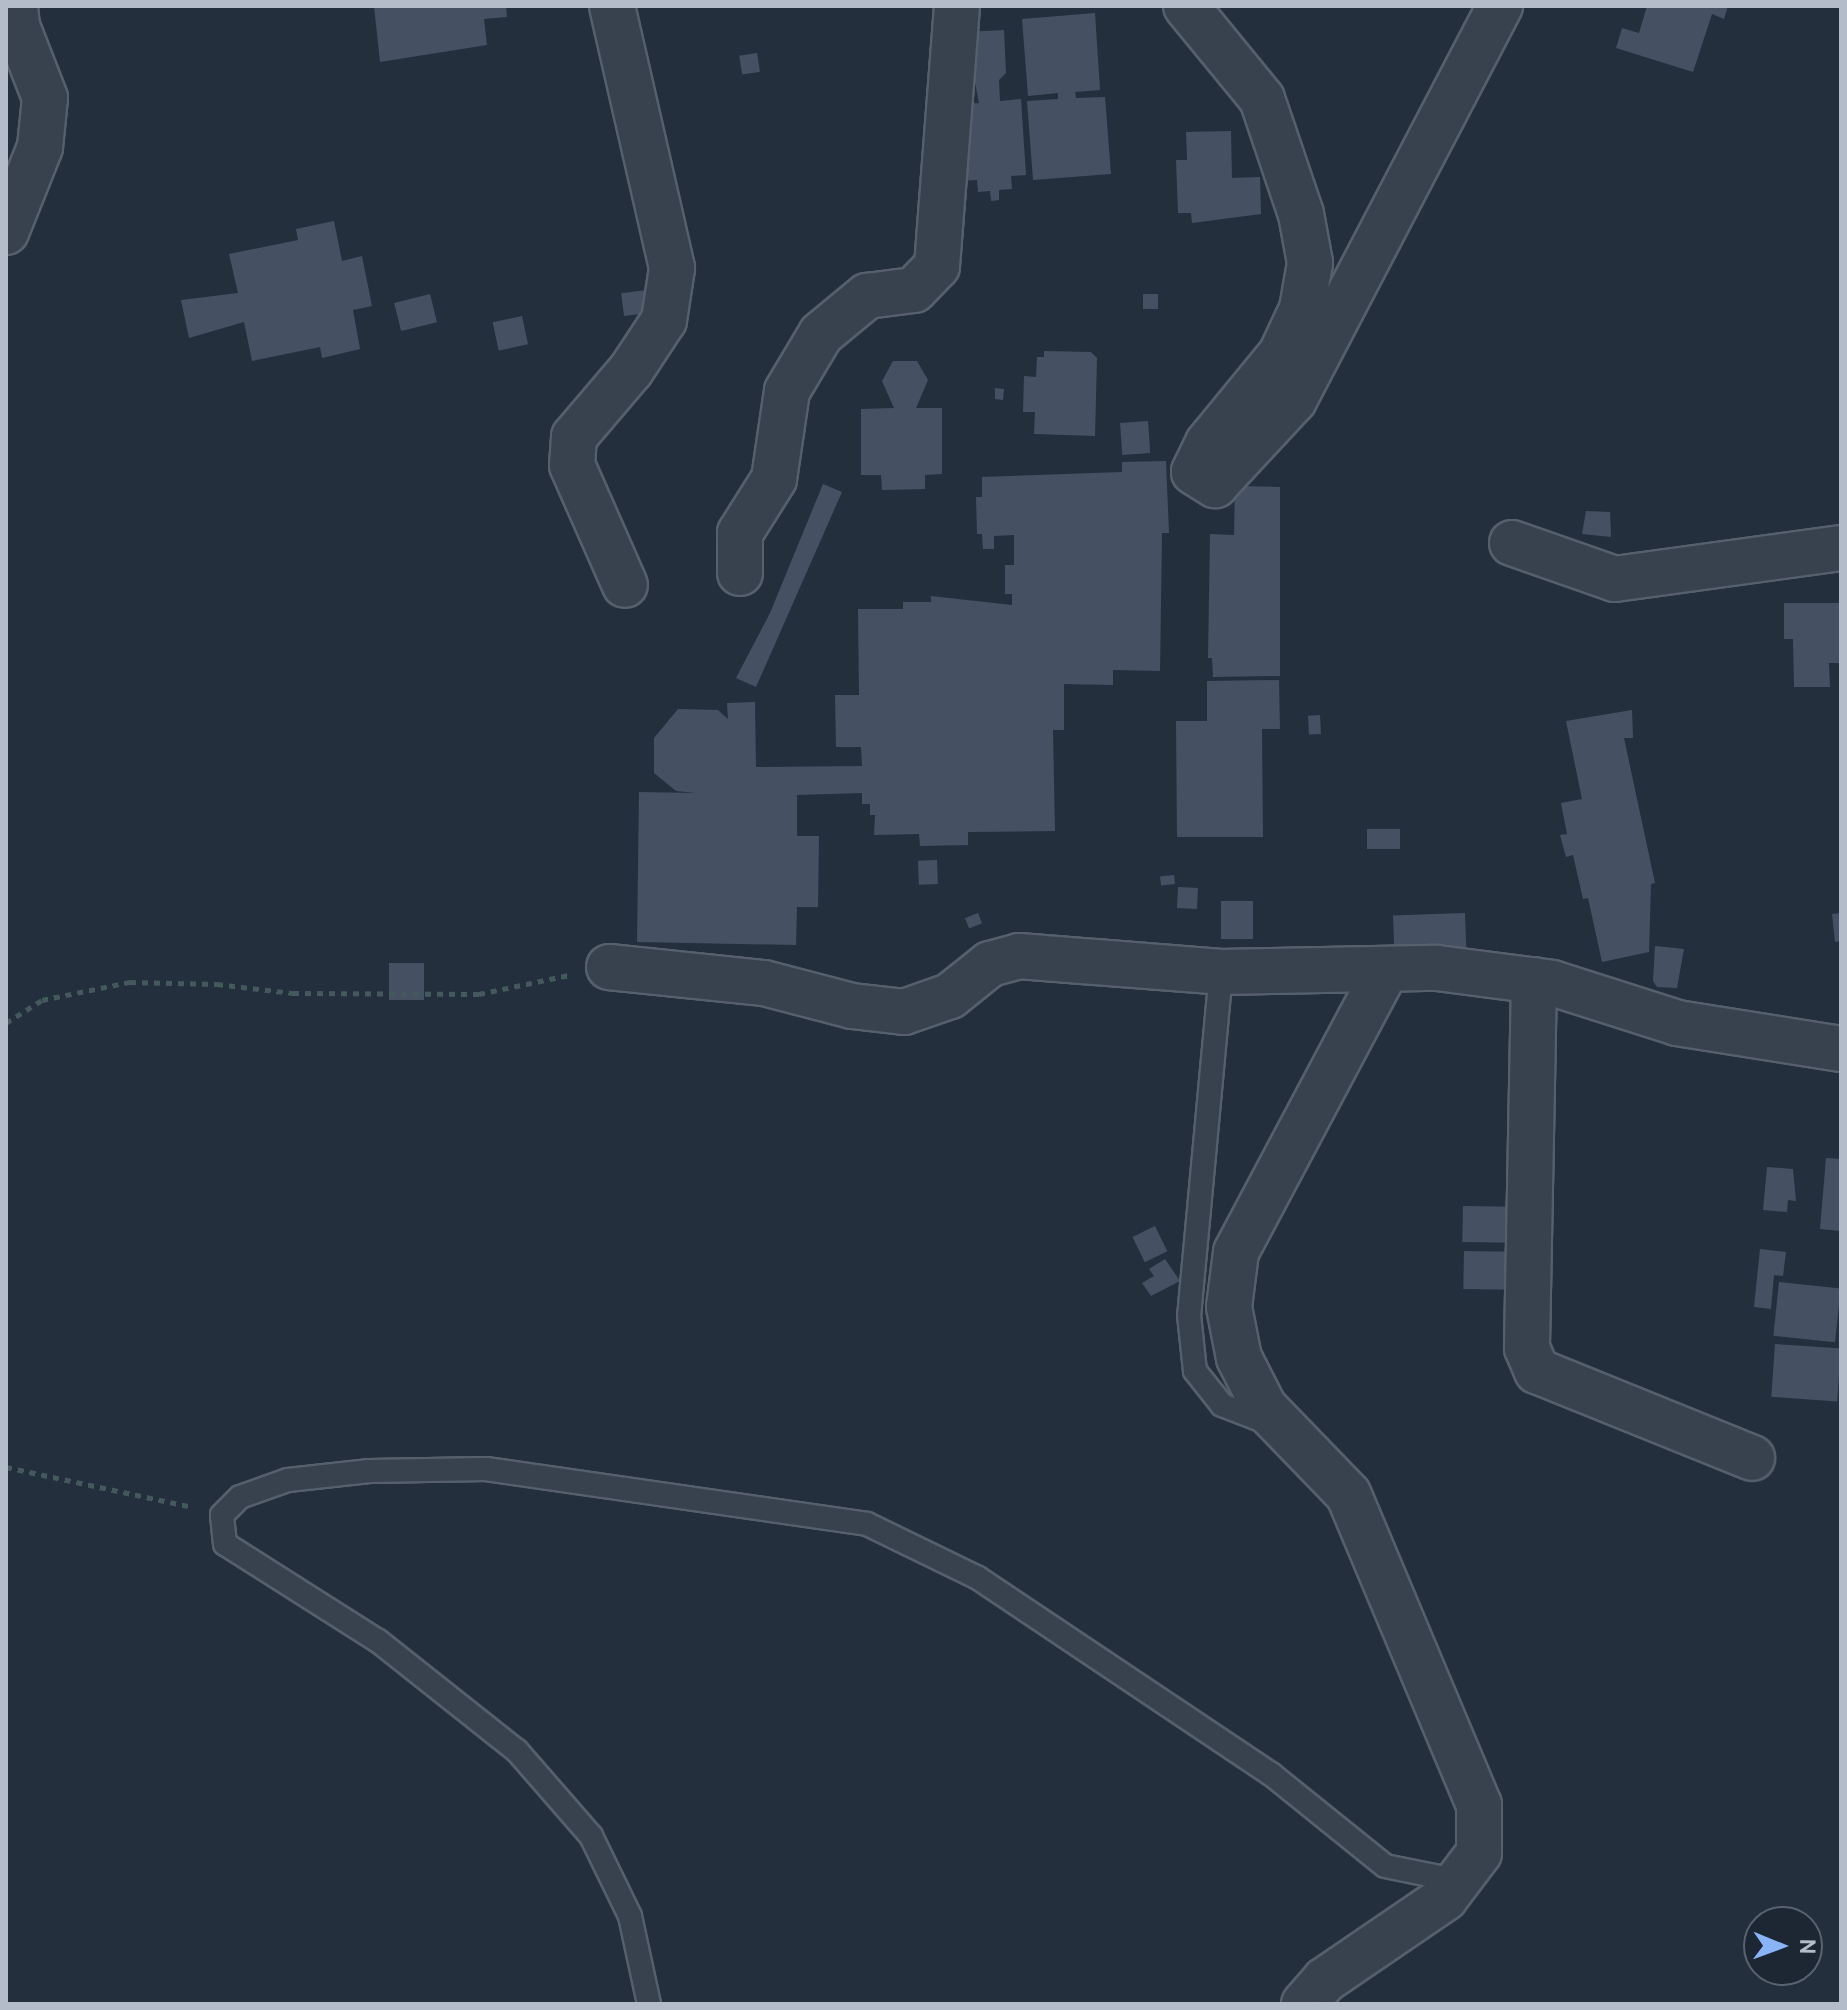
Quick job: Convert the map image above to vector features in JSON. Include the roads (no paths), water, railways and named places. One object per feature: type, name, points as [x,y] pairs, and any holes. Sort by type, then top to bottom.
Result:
[{"type":"street","points":[[6,232],[40,147],[45,98],[17,26],[15,6]]},
{"type":"street","points":[[612,6],[672,268],[664,320],[631,370],[574,437],[572,465],[625,585]]},
{"type":"street","points":[[740,573],[740,533],[774,479],[787,391],[821,334],[867,296],[914,290],[937,266],[957,6]]},
{"type":"street","points":[[1186,6],[1262,99],[1301,214],[1310,263],[1302,309],[1281,354],[1208,443],[1194,472],[1215,485],[1294,400],[1500,6]]},
{"type":"street","points":[[1512,543],[1615,579],[1841,548]]},
{"type":"street","points":[[609,967],[764,983],[852,1006],[904,1012],[950,996],[990,964],[1019,956],[1221,972],[1385,972],[1437,968],[1534,980],[1677,1023],[1841,1049]]},
{"type":"street","points":[[1304,2004],[1325,1980],[1445,1898],[1479,1853],[1479,1805],[1348,1494],[1264,1407],[1239,1358],[1229,1307],[1236,1252],[1385,972]]},
{"type":"street","points":[[1534,980],[1527,1348],[1537,1371],[1752,1458]]},
{"type":"lane","points":[[1221,972],[1189,1315],[1195,1371],[1222,1405],[1285,1428]]},
{"type":"lane","points":[[649,2004],[630,1916],[591,1836],[527,1762],[378,1641],[225,1544],[222,1515],[240,1497],[288,1480],[370,1471],[486,1469],[867,1524],[978,1578],[1271,1774],[1385,1866],[1459,1881]]}]
